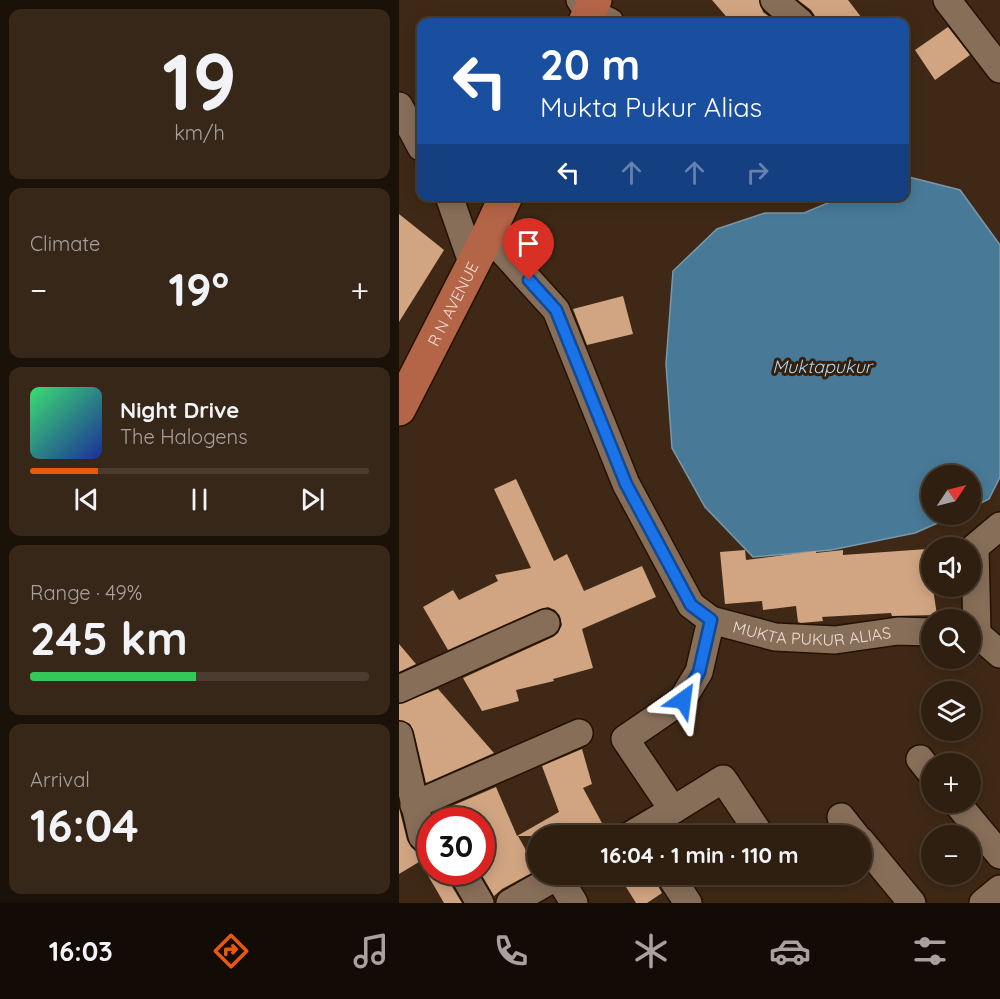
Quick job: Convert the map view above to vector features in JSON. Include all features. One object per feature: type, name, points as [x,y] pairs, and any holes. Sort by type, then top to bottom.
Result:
[{"type":"main road","name":"R N AVENUE","points":[[401,398],[473,265],[504,201]]},
{"type":"street","points":[[774,0],[795,18]]},
{"type":"street","points":[[947,0],[1000,69]]},
{"type":"street","points":[[399,106],[417,140]]},
{"type":"street","points":[[451,201],[473,265]]},
{"type":"street","name":"MUKTA PUKUR ALIAS","points":[[488,235],[556,310],[626,484],[691,605],[711,620],[775,637],[835,640],[898,631],[921,632]]},
{"type":"street","points":[[974,609],[975,547],[1000,526]]},
{"type":"street","points":[[673,810],[625,739],[683,700],[699,672],[711,620]]},
{"type":"street","points":[[399,689],[546,623]]},
{"type":"street","points":[[981,640],[1000,654]]},
{"type":"street","points":[[414,805],[579,733]]},
{"type":"street","points":[[399,735],[417,817]]},
{"type":"street","points":[[650,825],[723,779],[754,825]]},
{"type":"street","points":[[965,813],[1000,855]]},
{"type":"street","points":[[872,854],[912,903]]},
{"type":"street","points":[[470,885],[480,903]]},
{"type":"street","points":[[510,903],[542,885]]},
{"type":"street","points":[[565,885],[575,903]]},
{"type":"street","points":[[676,885],[688,903]]},
{"type":"street","points":[[983,903],[1000,889]]},
{"type":"water","name":"Muktapukur","points":[[909,177],[960,190],[1000,245],[1000,477],[989,499],[981,503],[981,465],[921,465],[921,525],[933,525],[915,533],[831,550],[753,557],[705,507],[672,448],[666,364],[673,271],[717,229],[765,213],[804,213],[832,201],[909,201]]},
{"type":"building","points":[[712,0],[759,0],[763,12],[771,18],[728,18]]},
{"type":"building","points":[[798,0],[848,0],[862,18],[815,18],[811,10]]},
{"type":"building","points":[[948,27],[970,55],[935,80],[915,50]]},
{"type":"building","points":[[399,214],[444,250],[399,322]]},
{"type":"building","points":[[623,296],[633,334],[587,345],[573,309]]},
{"type":"building","points":[[516,479],[554,561],[567,554],[584,591],[642,566],[656,597],[582,629],[593,668],[516,690],[519,701],[482,711],[463,678],[553,637],[562,625],[560,616],[548,607],[540,609],[448,650],[423,607],[453,590],[459,600],[498,581],[495,575],[531,568],[494,489]]},
{"type":"building","points":[[921,549],[921,597],[934,597],[936,609],[921,609],[921,615],[892,616],[891,613],[822,617],[823,621],[801,623],[798,622],[796,606],[763,610],[762,601],[725,604],[720,552],[745,550],[746,560],[816,551],[816,553],[843,550],[843,555]]},
{"type":"building","points":[[399,644],[416,664],[399,672]]},
{"type":"building","points":[[438,689],[494,753],[426,783],[414,732],[410,724],[399,720],[399,704]]},
{"type":"building","points":[[582,749],[592,784],[583,788],[603,825],[536,825],[559,812],[542,766]]},
{"type":"building","points":[[496,787],[517,836],[527,830],[527,836],[518,836],[527,852],[527,875],[494,896],[488,885],[495,885],[495,807],[449,807]]},
{"type":"building","points":[[399,808],[407,840],[417,853],[417,863],[399,874]]},
{"type":"building","points":[[434,885],[451,885],[462,903],[444,903]]},
{"type":"building","points":[[625,885],[657,885],[662,893],[647,903],[636,903]]},
{"type":"route","points":[[529,280],[556,310],[626,484],[691,605],[711,620],[699,672],[683,700]]}]
